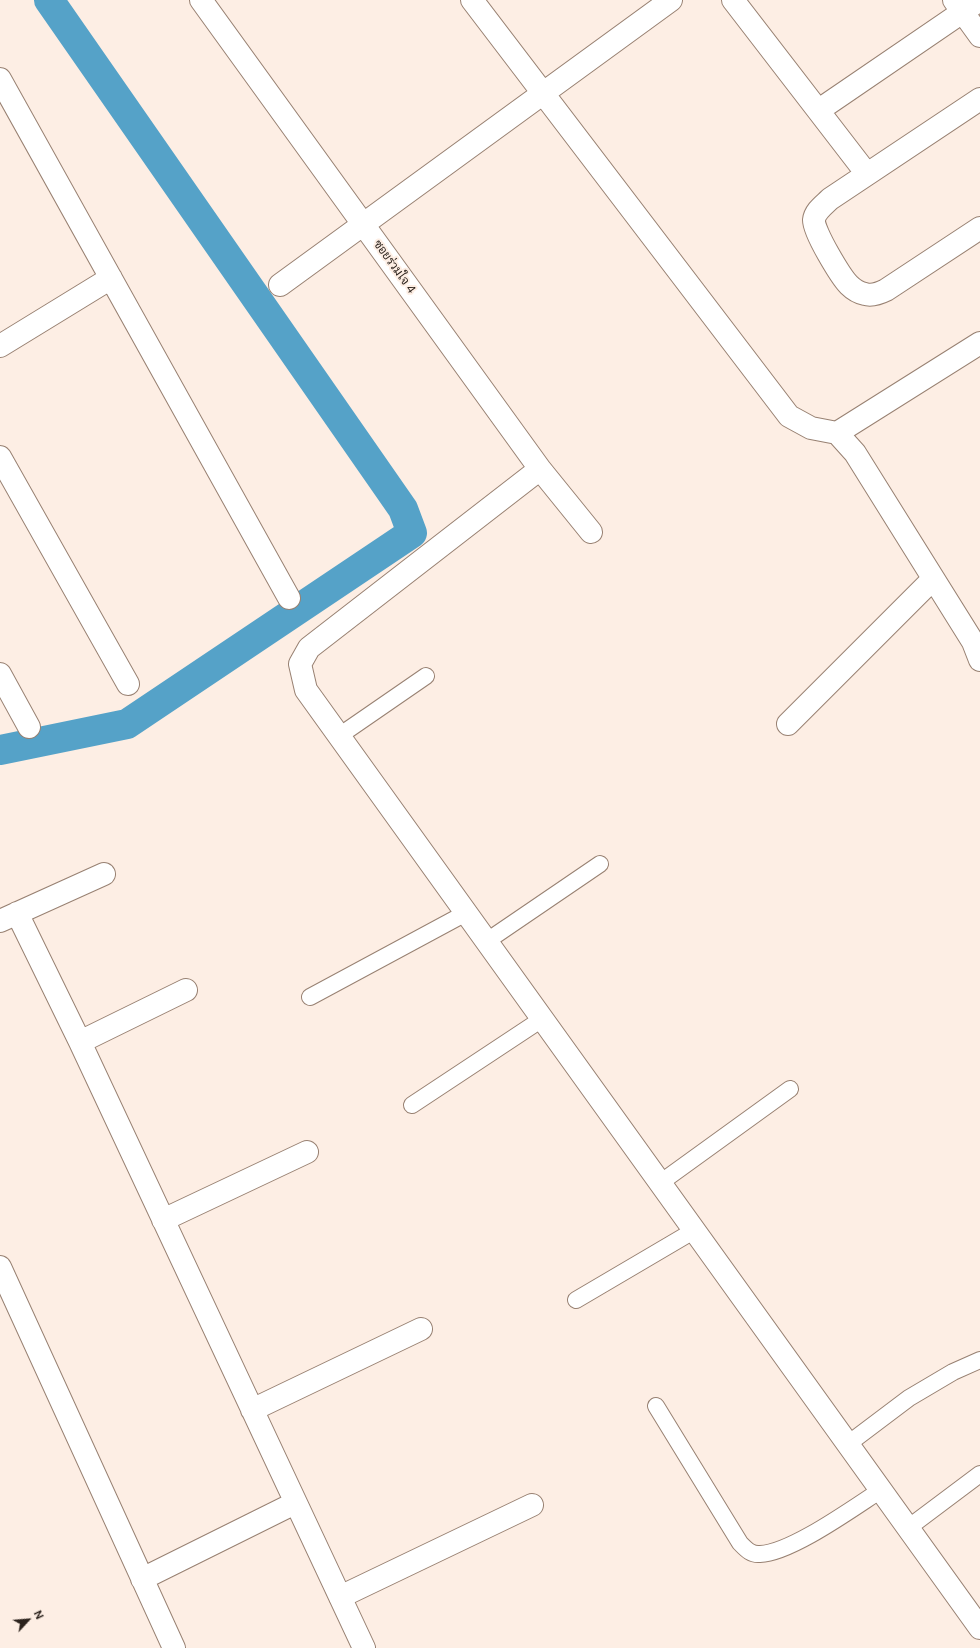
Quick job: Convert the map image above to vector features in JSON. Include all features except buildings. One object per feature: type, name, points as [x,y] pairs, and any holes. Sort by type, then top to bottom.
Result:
[{"type":"street","name":"ซอยร่วมใจ 4","points":[[201,0],[540,469],[591,532]]},
{"type":"street","points":[[472,0],[789,416],[812,428],[837,432],[855,453],[973,642],[980,660]]},
{"type":"street","points":[[280,285],[671,0]]},
{"type":"street","points":[[733,0],[868,174]]},
{"type":"street","points":[[819,110],[966,4],[980,36]]},
{"type":"street","points":[[0,80],[289,598]]},
{"type":"street","points":[[980,99],[822,206],[818,210],[814,221],[816,231],[848,284],[866,294],[878,294],[886,290],[980,228]]},
{"type":"street","points":[[0,346],[111,278]]},
{"type":"street","points":[[837,432],[980,343]]},
{"type":"street","points":[[0,457],[128,684]]},
{"type":"street","points":[[540,469],[309,648],[300,664],[306,690],[980,1628]]},
{"type":"street","points":[[788,724],[933,579]]},
{"type":"street","points":[[0,674],[29,727]]},
{"type":"street","points":[[104,874],[9,917],[80,1042],[364,1648]]},
{"type":"street","points":[[80,1042],[186,990]]},
{"type":"street","points":[[163,1220],[307,1152]]},
{"type":"street","points":[[0,1267],[174,1648]]},
{"type":"street","points":[[252,1410],[421,1329]]},
{"type":"street","points":[[142,1579],[296,1503]]},
{"type":"street","points":[[340,1597],[532,1505]]},
{"type":"lane","points":[[339,736],[426,676]]},
{"type":"lane","points":[[487,941],[600,864]]},
{"type":"lane","points":[[310,997],[466,912]]},
{"type":"lane","points":[[412,1105],[542,1019]]},
{"type":"lane","points":[[660,1183],[790,1089]]},
{"type":"lane","points":[[576,1300],[695,1230]]},
{"type":"lane","points":[[848,1444],[909,1398],[953,1372],[980,1360]]},
{"type":"lane","points":[[656,1406],[740,1543],[749,1552],[759,1555],[774,1552],[795,1543],[881,1490]]},
{"type":"lane","points":[[908,1528],[980,1474]]},
{"type":"waterway","points":[[0,750],[127,724],[412,533],[403,509],[49,0]]}]
